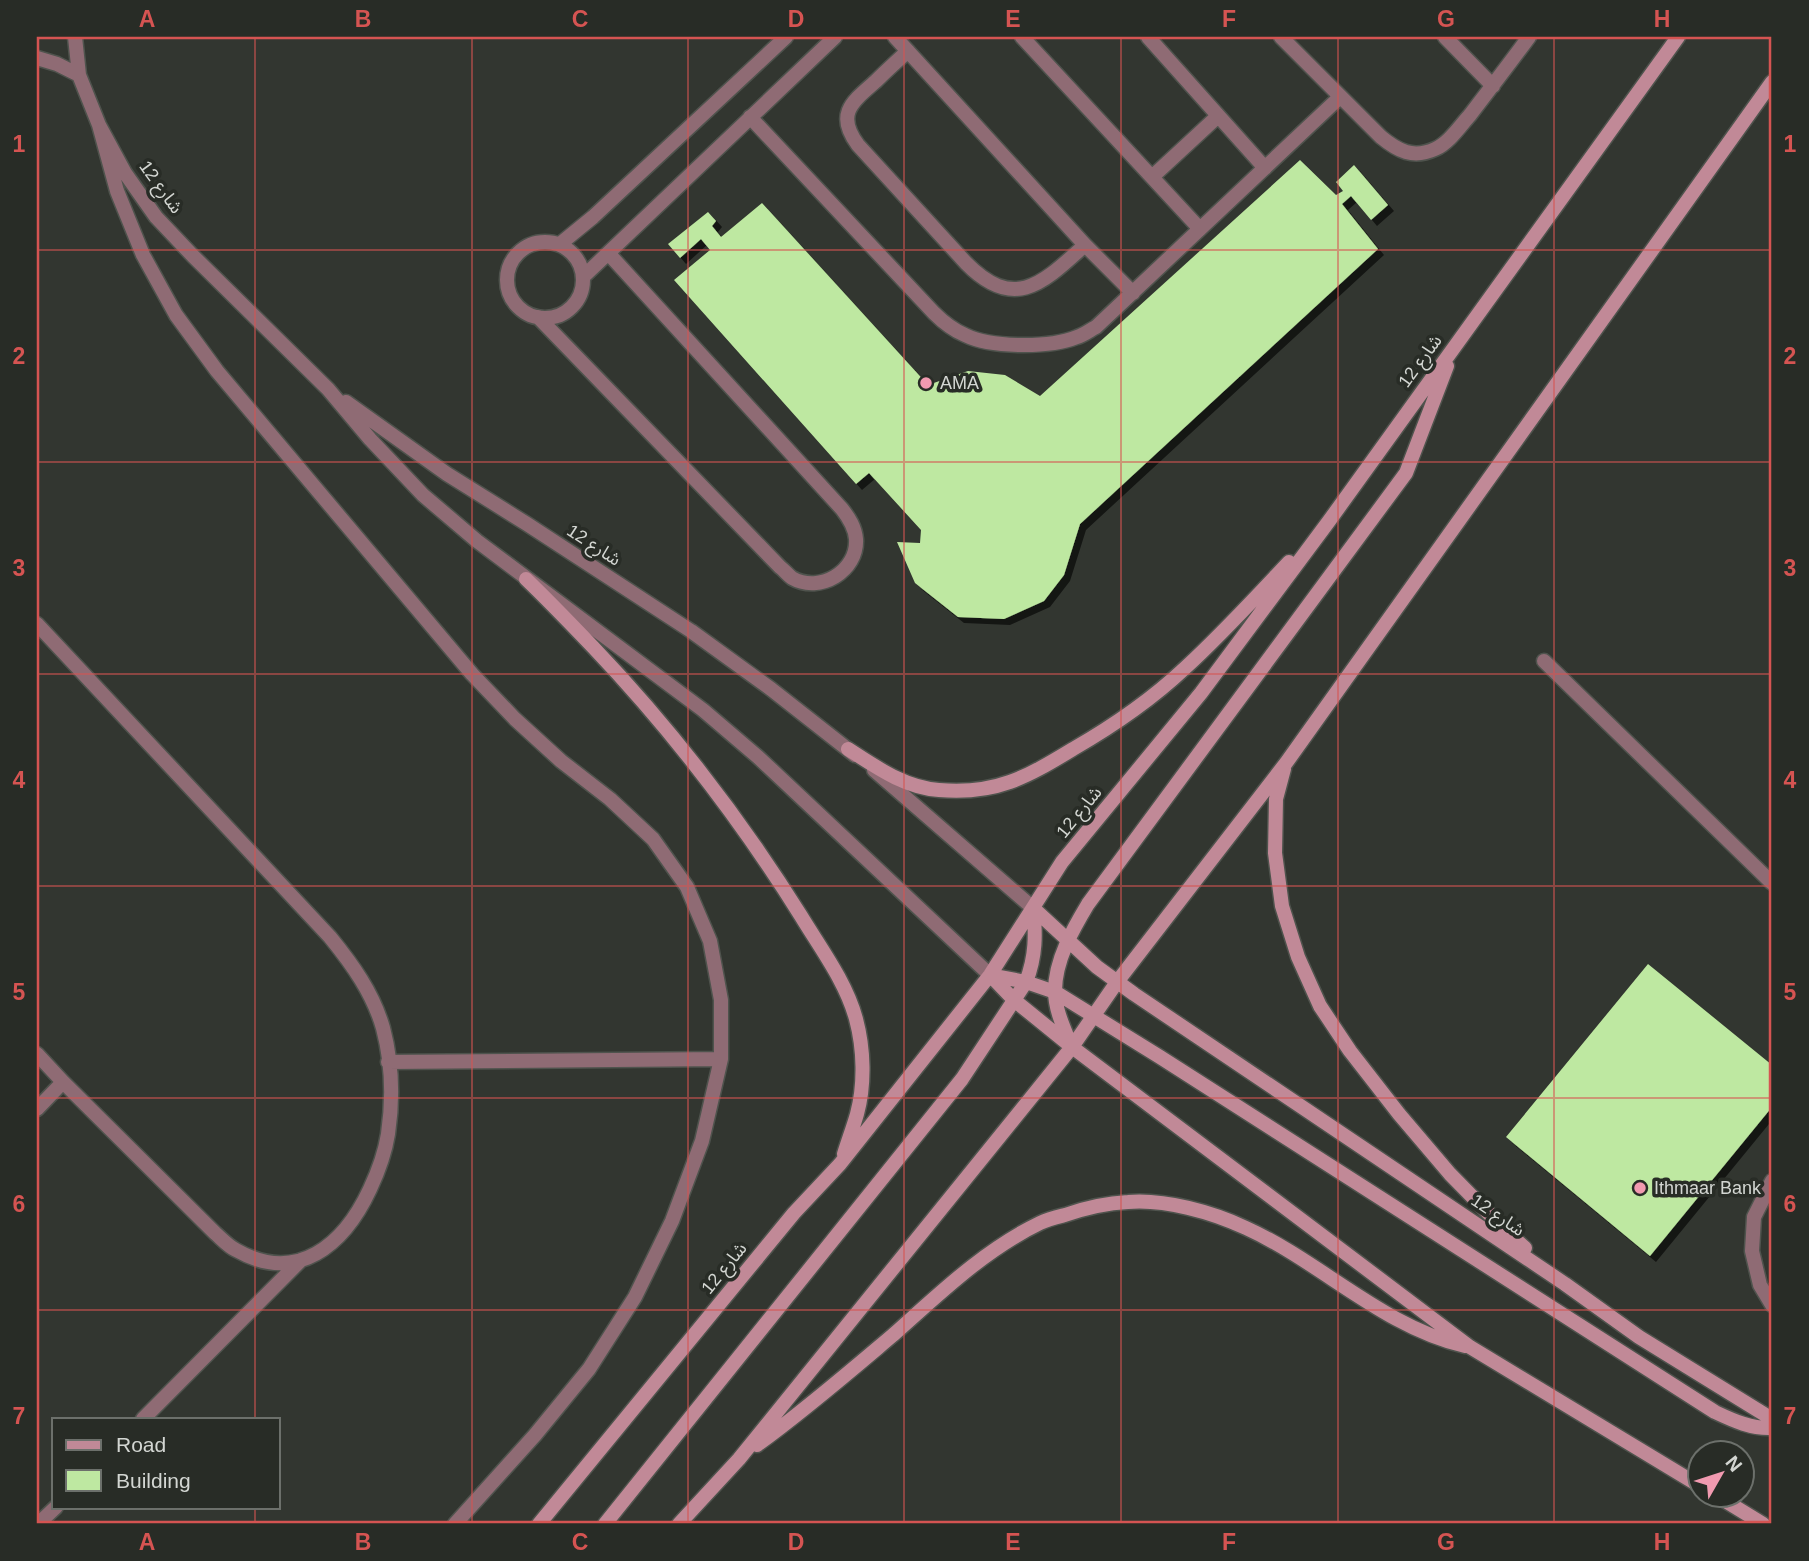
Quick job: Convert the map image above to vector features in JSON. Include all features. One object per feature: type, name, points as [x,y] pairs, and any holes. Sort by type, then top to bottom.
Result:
[{"type":"street","name":"شارع 12","points":[[75,37],[79,75],[99,125],[125,173],[156,217],[328,389],[370,439],[424,495],[477,541],[646,666],[740,742],[989,975],[840,1164],[794,1213],[539,1524]]},
{"type":"street","points":[[560,244],[614,198],[786,37]]},
{"type":"street","points":[[583,277],[835,37]]},
{"type":"street","points":[[895,37],[1085,245],[1133,293]]},
{"type":"street","points":[[1022,37],[1200,229]]},
{"type":"street","points":[[1148,37],[1265,168]]},
{"type":"street","points":[[1281,37],[1381,137],[1397,150],[1417,154],[1437,149],[1452,136],[1530,37]]},
{"type":"street","points":[[1445,37],[1493,86]]},
{"type":"street","name":"شارع 12","points":[[1033,908],[1062,862],[1201,693],[1329,521],[1678,37]]},
{"type":"street","points":[[908,51],[852,103],[847,117],[849,133],[939,234],[979,276],[995,285],[1013,289],[1032,286],[1049,277],[1085,245]]},
{"type":"street","points":[[37,58],[79,75]]},
{"type":"street","points":[[679,1524],[738,1459],[1072,1047],[1116,982],[1286,763],[1772,82]]},
{"type":"street","points":[[750,117],[949,327],[985,343],[1005,345],[1058,343],[1078,337],[1096,327],[1340,97]]},
{"type":"street","points":[[1152,177],[1218,116]]},
{"type":"street","points":[[99,125],[117,191],[143,255],[176,315],[217,371],[472,674],[515,719],[561,761],[610,799],[653,839],[687,887],[710,942],[721,1000],[721,1059],[702,1141],[673,1221],[635,1297],[589,1369],[536,1435],[455,1524]]},
{"type":"street","points":[[532,244],[560,244],[572,252],[580,264],[583,277],[580,295],[571,309],[555,317],[538,317],[525,312],[508,290],[507,276],[511,262],[520,251],[532,244]]},
{"type":"street","points":[[538,317],[793,578],[810,583],[827,582],[842,572],[853,558],[856,540],[853,523],[609,254]]},
{"type":"street","points":[[1072,1047],[1059,1017],[1055,992],[1057,973],[1069,940],[1088,904],[1406,473],[1454,346]]},
{"type":"street","name":"شارع 12","points":[[328,389],[447,474],[691,631],[771,689],[913,803],[1116,982],[1565,1284],[1639,1338],[1772,1419]]},
{"type":"street","points":[[848,750],[888,775],[912,785],[936,790],[988,789],[1032,774],[1121,719],[1183,670],[1329,521]]},
{"type":"street","points":[[526,579],[594,648],[659,721],[720,797],[776,877],[829,961],[856,1018],[861,1049],[862,1081],[858,1112],[840,1164]]},
{"type":"street","points":[[37,624],[330,937],[352,964],[370,994],[382,1028],[388,1062],[391,1099],[388,1136],[378,1171],[363,1205],[341,1235],[323,1251],[302,1260],[278,1264],[255,1259],[233,1249],[37,1054]]},
{"type":"street","points":[[1544,661],[1772,883]]},
{"type":"street","points":[[1286,763],[1276,799],[1275,853],[1282,906],[1298,957],[1320,1006],[1350,1051],[1450,1174],[1506,1231],[1565,1284]]},
{"type":"street","points":[[989,975],[1033,908]]},
{"type":"street","points":[[605,1524],[962,1079],[1026,982],[1036,946],[1033,908]]},
{"type":"street","points":[[989,975],[1026,982],[1055,992],[1716,1412],[1739,1423],[1772,1428]]},
{"type":"street","points":[[989,975],[1014,1000],[1072,1047],[1470,1347],[1686,1478]]},
{"type":"street","points":[[388,1062],[721,1059]]},
{"type":"street","points":[[37,1109],[63,1082]]},
{"type":"street","points":[[1772,1181],[1754,1217],[1752,1251],[1760,1285],[1772,1305]]},
{"type":"street","points":[[738,1459],[819,1398],[932,1299],[1003,1244],[1042,1222],[1084,1208],[1128,1201],[1169,1204],[1209,1214],[1247,1228],[1424,1333],[1470,1347]]},
{"type":"street","points":[[144,1418],[302,1260]]},
{"type":"street","points":[[38,1524],[55,1508]]},
{"type":"street","points":[[1737,1508],[1763,1524]]},
{"type":"building","points":[[1300,160],[1336,195],[1343,191],[1336,182],[1354,165],[1388,205],[1371,220],[1351,196],[1342,204],[1378,249],[1080,524],[1064,575],[1044,601],[1004,619],[958,617],[915,583],[897,542],[920,543],[921,530],[869,473],[856,484],[674,280],[710,250],[701,239],[680,258],[668,244],[708,212],[716,221],[712,226],[721,237],[762,203],[928,385],[968,371],[1005,375],[1040,396]]},
{"type":"building","points":[[1648,964],[1772,1065],[1772,1107],[1650,1256],[1506,1137]]},
{"type":"place","name":"AMA","points":[[926,383]]},
{"type":"place","name":"Ithmaar Bank","points":[[1640,1188]]}]
